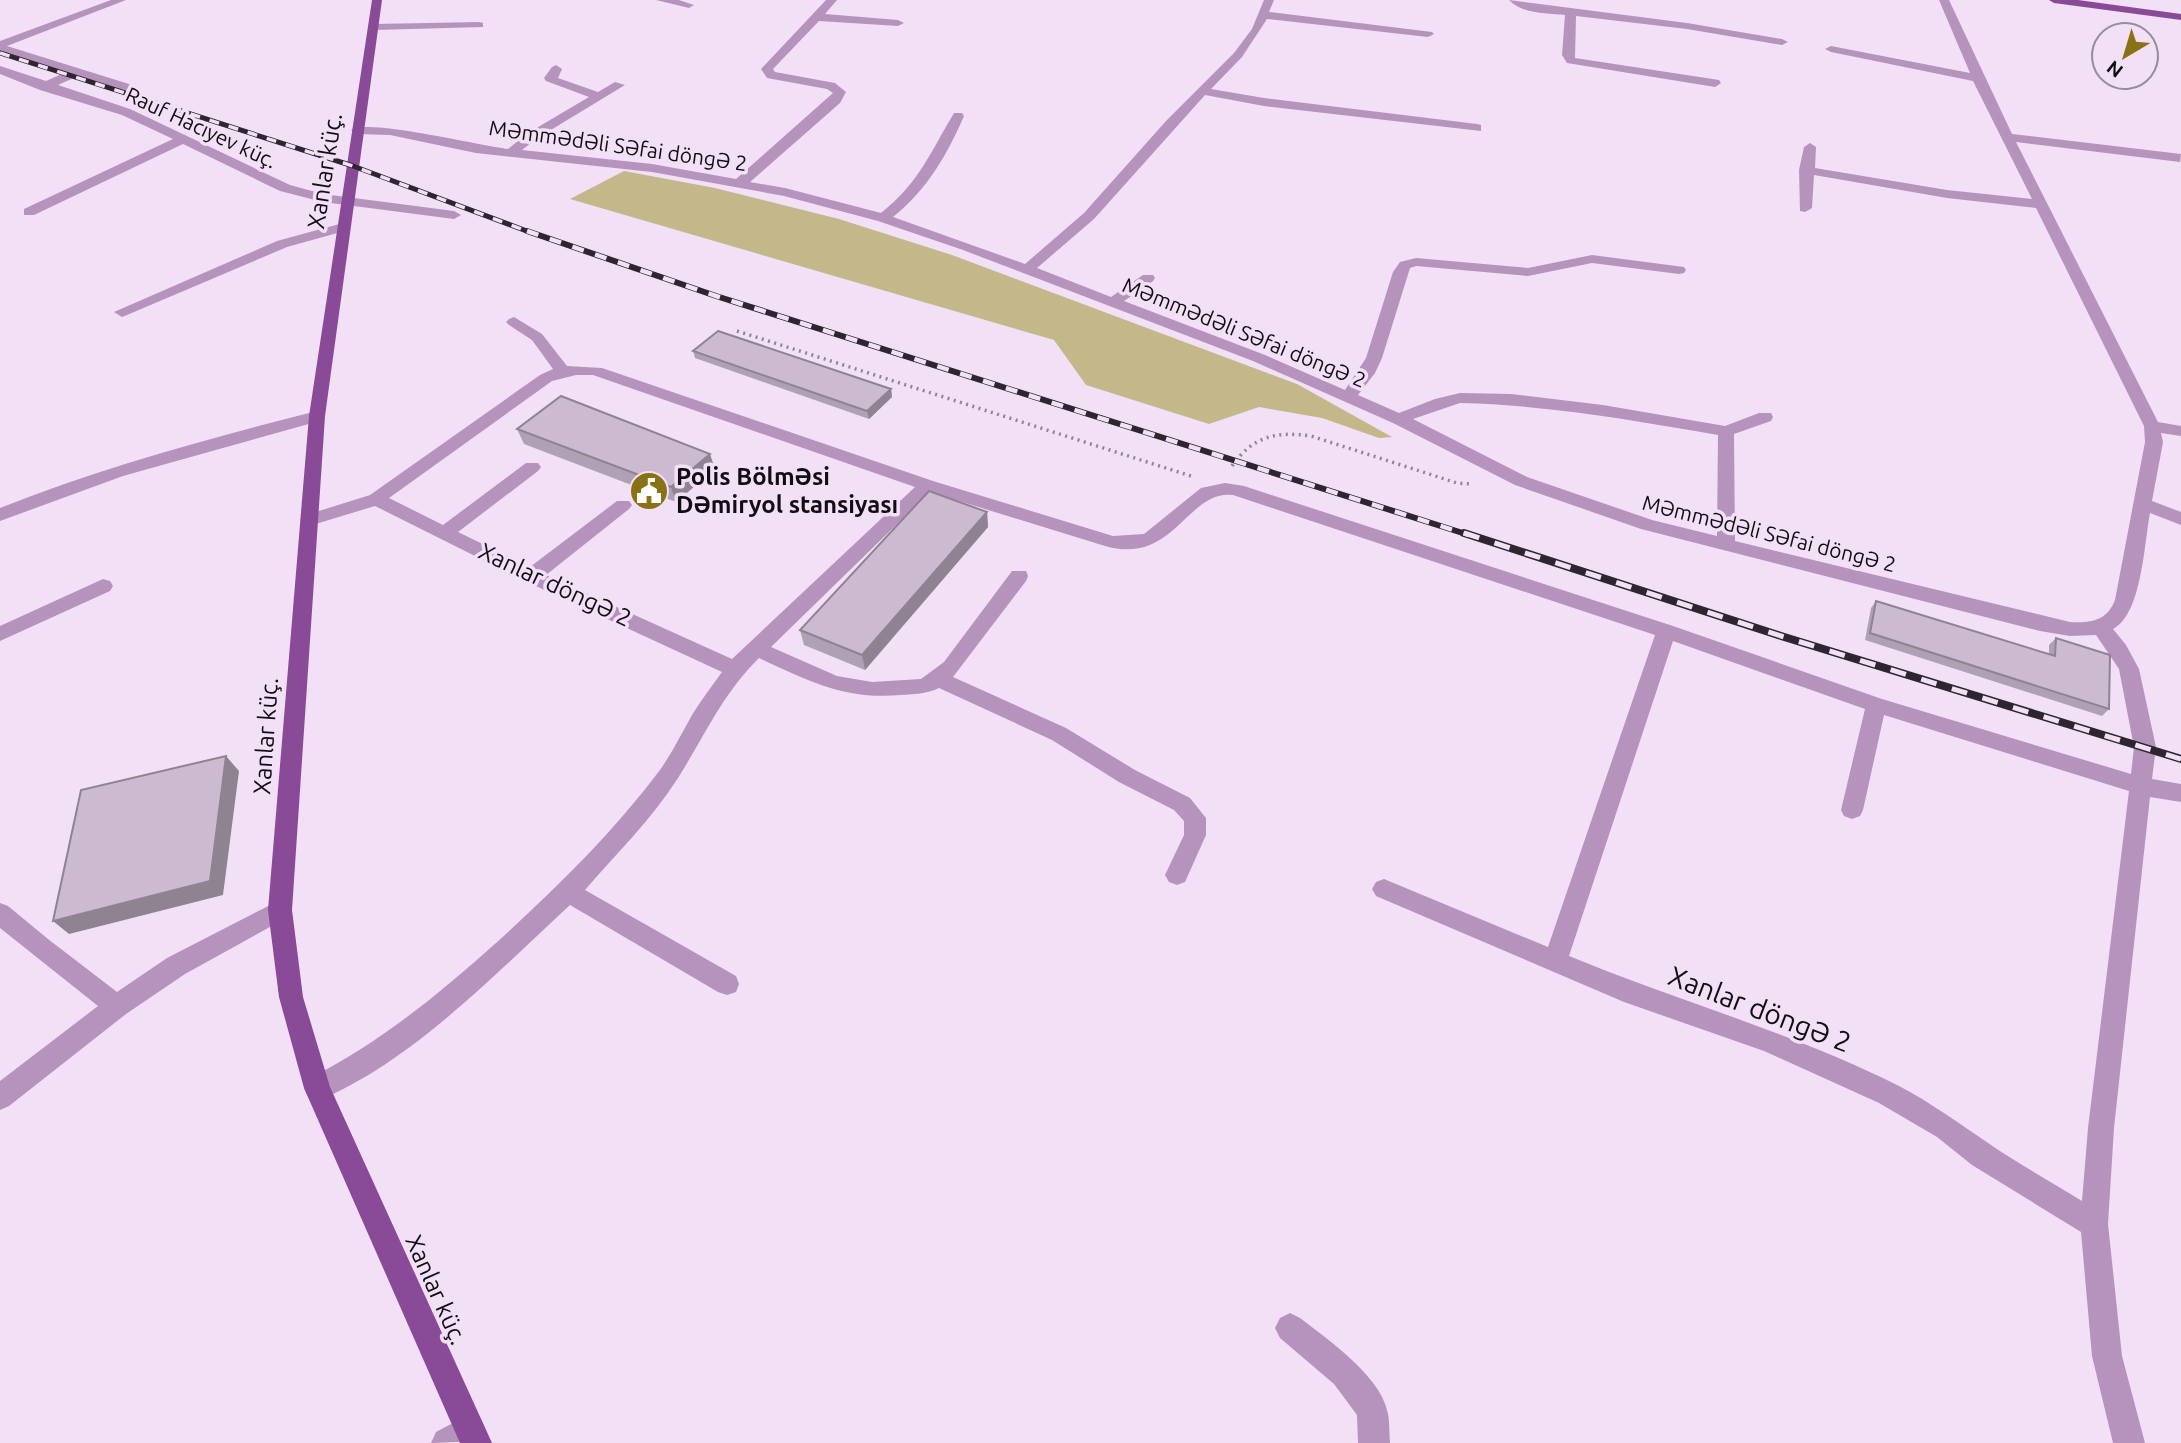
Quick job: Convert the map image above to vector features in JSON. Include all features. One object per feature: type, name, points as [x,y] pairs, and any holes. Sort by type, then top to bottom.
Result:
[{"type":"main road","name":"Xanlar küç.","points":[[377,0],[317,416],[280,909],[290,997],[317,1088],[464,1439]]},
{"type":"main road","points":[[2054,0],[2181,18]]},
{"type":"main road","points":[[2096,0],[2181,12]]},
{"type":"street","points":[[0,47],[121,0]]},
{"type":"street","points":[[661,0],[689,5]]},
{"type":"street","points":[[740,183],[836,100],[840,92],[831,86],[771,75],[767,69],[832,0]]},
{"type":"street","points":[[1027,270],[1089,216],[1247,44],[1264,15],[1269,0]]},
{"type":"street","points":[[1514,0],[1534,8],[1687,26],[1782,42]]},
{"type":"street","points":[[1944,0],[1978,78],[2152,426],[2154,442],[2125,600],[2118,616],[2100,626],[2124,660],[2136,695],[2145,747],[2101,1128],[2094,1224],[2107,1356],[2129,1443]]},
{"type":"street","points":[[1571,12],[1568,55],[1571,61],[1715,83]]},
{"type":"street","points":[[1264,15],[1428,34]]},
{"type":"street","points":[[816,17],[898,23]]},
{"type":"street","points":[[375,27],[479,24]]},
{"type":"street","points":[[0,47],[125,87]]},
{"type":"street","points":[[1831,48],[1978,78]]},
{"type":"street","points":[[555,69],[550,78],[554,81],[597,96]]},
{"type":"street","name":"Rauf Hacıyev küç.","points":[[0,70],[44,87],[125,112],[285,188],[323,198],[454,215]]},
{"type":"street","points":[[44,87],[75,73]]},
{"type":"street","points":[[511,153],[532,136],[619,85]]},
{"type":"street","points":[[1202,91],[1264,102],[1477,128]]},
{"type":"street","points":[[883,218],[915,192],[928,176],[958,116]]},
{"type":"street","name":"Məmmədəli Səfai döngə 2","points":[[357,130],[390,131],[476,149],[652,167],[740,183],[883,218],[1259,358],[1399,419],[1521,481],[1647,525],[2040,624],[2064,629],[2100,626]]},
{"type":"street","points":[[2009,136],[2180,158]]},
{"type":"street","points":[[29,212],[183,139]]},
{"type":"street","points":[[1804,208],[1810,148]]},
{"type":"street","points":[[1806,170],[1947,194],[2041,204]]},
{"type":"street","points":[[122,313],[282,244],[343,226]]},
{"type":"street","points":[[1349,396],[1367,373],[1374,358],[1400,272],[1405,265],[1416,262],[1535,272],[1592,259],[1678,270]]},
{"type":"street","points":[[1112,303],[1148,278]]},
{"type":"street","points":[[514,322],[537,337],[562,370]]},
{"type":"street","points":[[309,520],[376,499],[546,378],[562,370],[581,368],[927,485],[1129,544],[1147,541],[1161,534],[1198,500],[1222,488],[1275,500],[1666,631],[1876,705],[2140,786],[2181,793]]},
{"type":"street","points":[[1399,419],[1441,402],[1460,398],[1511,399],[1603,410],[1726,431],[1765,417]]},
{"type":"street","points":[[0,515],[72,487],[317,416]]},
{"type":"street","points":[[2152,426],[2181,431]]},
{"type":"street","points":[[1726,431],[1726,545]]},
{"type":"street","points":[[444,533],[532,467]]},
{"type":"street","points":[[317,1088],[359,1067],[422,1021],[466,985],[568,892],[643,808],[670,773],[702,717],[735,669],[927,485]]},
{"type":"street","name":"Xanlar döngə 2","points":[[376,499],[532,576],[735,669]]},
{"type":"street","points":[[2143,504],[2181,519]]},
{"type":"street","points":[[532,576],[623,505]]},
{"type":"street","points":[[757,649],[833,683],[872,690],[925,686],[951,667],[1018,576]]},
{"type":"street","points":[[0,634],[103,586]]},
{"type":"street","points":[[1555,962],[1666,631]]},
{"type":"street","points":[[938,679],[1059,734],[1110,766],[1182,804],[1195,818],[1195,835],[1177,875]]},
{"type":"street","points":[[1852,810],[1876,705]]},
{"type":"street","name":"Xanlar döngə 2","points":[[1384,890],[1633,994],[1770,1041],[1888,1094],[1946,1128],[1982,1155],[2094,1224]]},
{"type":"street","points":[[568,892],[727,984]]},
{"type":"street","points":[[0,1097],[117,1006],[176,966],[280,909]]},
{"type":"street","points":[[0,913],[39,947],[117,1006]]},
{"type":"street","points":[[1290,1328],[1345,1373],[1372,1410],[1374,1443]]},
{"type":"path","points":[[737,331],[1222,488],[1239,455],[1252,442],[1271,433],[1286,432],[1311,436],[1457,483],[1482,486],[1521,481]]},
{"type":"shaded area","points":[[624,171],[715,188],[839,219],[952,255],[1297,384],[1392,437],[1379,438],[1322,418],[1259,407],[1209,424],[1086,385],[1054,340],[570,199]]},
{"type":"building","points":[[718,331],[891,389],[867,411],[693,351]]},
{"type":"building","points":[[561,396],[710,454],[671,487],[517,429]]},
{"type":"building","points":[[929,491],[987,512],[862,655],[800,630]]},
{"type":"building","points":[[1876,601],[2055,656],[2056,638],[2110,655],[2109,709],[1870,633]]},
{"type":"building","points":[[226,756],[210,881],[53,921],[81,790]]},
{"type":"railway","points":[[0,53],[353,166],[532,233]]},
{"type":"railway","points":[[527,231],[716,296],[1469,535]]},
{"type":"railway","points":[[1464,533],[1781,636],[2181,759]]},
{"type":"place","name":"Polis Bölməsi Dəmiryol stansiyası","points":[[649,491]]}]
